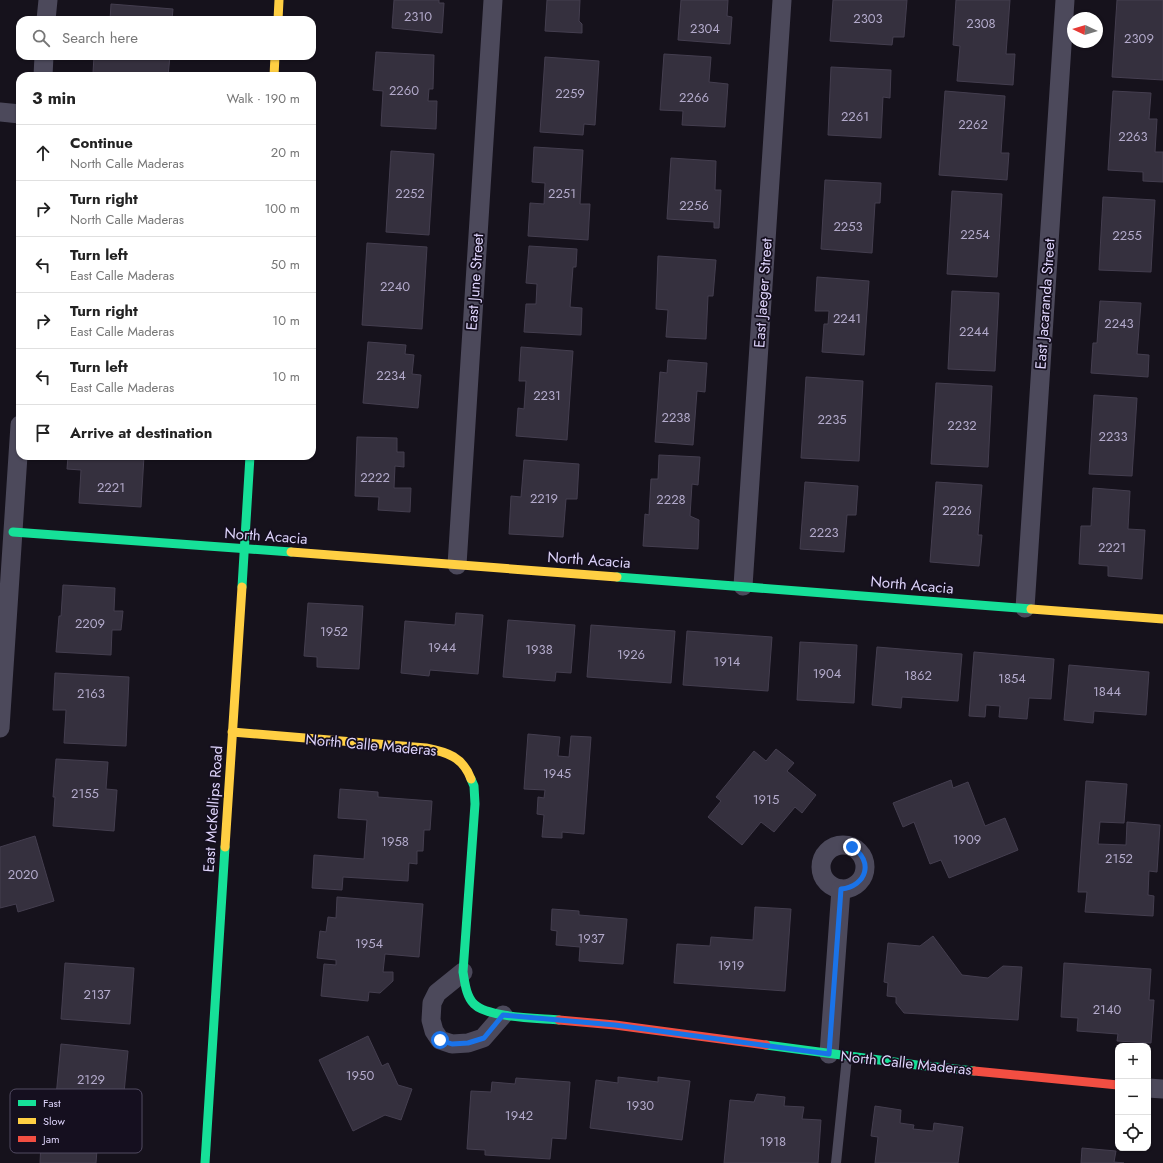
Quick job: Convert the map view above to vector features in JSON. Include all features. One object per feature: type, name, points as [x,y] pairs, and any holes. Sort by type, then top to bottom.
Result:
[{"type":"street","points":[[46,16],[48,0]]},
{"type":"street","points":[[278,16],[279,0]]},
{"type":"street","name":"East June Street","points":[[457,565],[494,0]]},
{"type":"street","name":"East Jaeger Street","points":[[743,586],[782,0]]},
{"type":"street","name":"East Jacaranda Street","points":[[1025,608],[1065,0]]},
{"type":"street","points":[[43,72],[44,60]]},
{"type":"street","points":[[274,72],[275,60]]},
{"type":"street","points":[[0,112],[16,114]]},
{"type":"street","points":[[0,728],[18,460]]},
{"type":"street","name":"East McKellips Road","points":[[205,1163],[250,460]]},
{"type":"street","name":"North Acacia","points":[[13,532],[244,548],[1163,619]]},
{"type":"street","name":"North Calle Maderas","points":[[232,732],[426,748],[442,751],[456,758],[468,770],[474,786],[475,804],[462,972],[465,990],[473,1004],[487,1012],[503,1015],[615,1025],[838,1056],[1115,1085]]},
{"type":"street","points":[[838,1056],[841,889]]},
{"type":"street","points":[[462,972],[437,992],[432,1004],[431,1020],[434,1031],[440,1040],[457,1044],[468,1043],[484,1038],[503,1015]]},
{"type":"street","points":[[1151,1088],[1163,1089]]},
{"type":"lane","points":[[836,1163],[838,1056]]},
{"type":"building","points":[[394,0],[439,0],[439,3],[444,3],[442,33],[392,28]]},
{"type":"building","points":[[547,0],[580,0],[579,21],[582,24],[582,33],[545,31]]},
{"type":"building","points":[[681,0],[728,0],[727,16],[732,17],[730,44],[678,40]]},
{"type":"building","points":[[833,0],[907,0],[904,37],[893,37],[892,45],[830,41]]},
{"type":"building","points":[[956,0],[1010,0],[1006,54],[1015,54],[1013,85],[957,81],[960,46],[953,45]]},
{"type":"building","points":[[1117,0],[1163,0],[1163,80],[1112,77]]},
{"type":"building","points":[[111,4],[173,9],[172,16],[110,16]]},
{"type":"building","points":[[376,52],[434,55],[433,89],[429,89],[428,101],[437,101],[436,129],[381,126],[383,91],[373,90]]},
{"type":"building","points":[[664,54],[711,57],[709,82],[728,84],[725,127],[682,125],[683,111],[660,110]]},
{"type":"building","points":[[545,57],[599,61],[595,125],[584,124],[583,135],[540,132]]},
{"type":"building","points":[[94,60],[170,60],[168,72],[93,72]]},
{"type":"building","points":[[831,67],[891,70],[890,98],[883,97],[881,138],[828,135]]},
{"type":"building","points":[[945,91],[1005,96],[1001,153],[1009,153],[1007,180],[939,175]]},
{"type":"building","points":[[1113,91],[1151,93],[1149,119],[1157,119],[1155,152],[1163,152],[1163,182],[1143,181],[1143,172],[1108,170]]},
{"type":"building","points":[[534,147],[583,150],[580,204],[590,204],[588,240],[528,236],[530,203],[544,204],[545,183],[532,182]]},
{"type":"building","points":[[391,151],[434,154],[429,235],[386,232]]},
{"type":"building","points":[[671,158],[716,161],[715,190],[721,190],[719,228],[714,228],[714,222],[667,219]]},
{"type":"building","points":[[825,180],[881,183],[880,203],[875,203],[872,253],[821,249]]},
{"type":"building","points":[[952,191],[1002,194],[997,277],[947,274]]},
{"type":"building","points":[[1103,197],[1155,200],[1151,272],[1099,270]]},
{"type":"building","points":[[367,243],[427,247],[422,329],[362,325]]},
{"type":"building","points":[[529,246],[577,249],[576,267],[573,267],[570,307],[582,308],[581,335],[524,332],[526,304],[536,304],[537,284],[526,283]]},
{"type":"building","points":[[658,256],[716,260],[713,296],[708,296],[706,339],[666,337],[668,310],[656,309]]},
{"type":"building","points":[[817,277],[869,281],[864,355],[822,352],[824,324],[828,324],[829,311],[815,311]]},
{"type":"building","points":[[952,291],[999,293],[995,371],[948,369]]},
{"type":"building","points":[[1100,301],[1141,303],[1137,354],[1149,355],[1148,377],[1091,373],[1093,343],[1097,343]]},
{"type":"building","points":[[368,342],[406,345],[405,354],[414,355],[412,374],[421,375],[418,408],[363,403]]},
{"type":"building","points":[[521,347],[573,351],[567,440],[516,436],[518,408],[524,409],[526,381],[519,381]]},
{"type":"building","points":[[668,360],[707,363],[705,392],[697,391],[693,445],[655,442],[660,372],[667,373]]},
{"type":"building","points":[[806,377],[863,381],[859,461],[801,458]]},
{"type":"building","points":[[936,383],[992,386],[988,467],[931,464]]},
{"type":"building","points":[[1094,395],[1137,398],[1132,476],[1089,474]]},
{"type":"building","points":[[357,437],[397,438],[397,452],[404,452],[404,467],[395,466],[394,488],[411,488],[410,512],[378,510],[379,497],[355,496]]},
{"type":"building","points":[[659,455],[700,457],[698,485],[692,484],[690,516],[699,520],[698,549],[643,546],[645,514],[649,515],[651,479],[658,479]]},
{"type":"building","points":[[68,460],[144,460],[141,507],[79,503],[81,470],[67,469]]},
{"type":"building","points":[[524,460],[579,464],[577,499],[566,499],[563,537],[509,534],[511,496],[521,497]]},
{"type":"building","points":[[805,482],[858,486],[856,515],[847,515],[844,552],[800,549]]},
{"type":"building","points":[[936,482],[982,485],[978,535],[982,535],[979,566],[930,562]]},
{"type":"building","points":[[1093,488],[1130,491],[1128,529],[1145,530],[1142,579],[1108,576],[1108,566],[1079,564],[1081,526],[1091,526]]},
{"type":"building","points":[[63,585],[115,588],[114,611],[123,611],[121,630],[112,630],[111,655],[56,652],[59,616],[61,616]]},
{"type":"building","points":[[308,603],[363,606],[359,669],[317,667],[317,657],[304,656]]},
{"type":"building","points":[[456,613],[483,615],[478,674],[430,670],[429,676],[401,673],[405,621],[455,625]]},
{"type":"building","points":[[508,620],[575,625],[571,673],[556,672],[555,681],[503,677]]},
{"type":"building","points":[[591,625],[675,631],[671,683],[587,677]]},
{"type":"building","points":[[687,631],[772,637],[768,691],[683,685]]},
{"type":"building","points":[[800,642],[857,645],[854,703],[797,700]]},
{"type":"building","points":[[877,647],[962,654],[958,701],[902,697],[901,708],[872,705]]},
{"type":"building","points":[[974,652],[1054,659],[1051,699],[1029,698],[1027,719],[999,717],[1000,706],[986,705],[985,717],[969,716]]},
{"type":"building","points":[[1069,665],[1149,672],[1146,715],[1094,711],[1093,723],[1064,720]]},
{"type":"building","points":[[55,673],[129,677],[126,746],[64,743],[66,710],[53,710]]},
{"type":"building","points":[[528,734],[560,737],[558,756],[569,757],[571,736],[591,737],[584,834],[562,832],[562,838],[542,837],[544,815],[537,814],[538,797],[544,798],[545,790],[524,789]]},
{"type":"building","points":[[776,749],[794,763],[787,771],[816,795],[802,813],[795,807],[774,832],[761,822],[742,845],[708,817],[721,801],[716,797],[754,751],[766,761]]},
{"type":"building","points":[[56,759],[108,762],[106,789],[117,790],[114,831],[53,826],[55,797],[53,797]]},
{"type":"building","points":[[951,780],[953,788],[968,782],[985,826],[1005,818],[1018,850],[949,878],[941,860],[930,864],[914,822],[903,827],[893,803]]},
{"type":"building","points":[[1086,781],[1127,784],[1124,823],[1100,822],[1098,844],[1126,845],[1127,822],[1160,825],[1157,872],[1149,871],[1148,895],[1154,896],[1153,916],[1085,912],[1087,892],[1078,892]]},
{"type":"building","points":[[340,789],[378,792],[378,797],[432,801],[430,830],[424,830],[423,851],[417,851],[417,864],[409,863],[408,881],[343,877],[342,890],[312,888],[314,855],[364,859],[367,820],[338,818]]},
{"type":"building","points":[[35,836],[54,901],[18,912],[16,904],[0,908],[0,847]]},
{"type":"building","points":[[337,897],[423,904],[419,957],[385,954],[383,972],[393,972],[393,981],[380,993],[369,992],[368,1001],[321,996],[324,964],[336,965],[336,960],[317,958],[320,931],[326,932],[328,917],[336,918]]},
{"type":"building","points":[[755,907],[791,909],[785,991],[674,983],[677,944],[710,946],[711,937],[753,940]]},
{"type":"building","points":[[552,909],[579,911],[579,915],[627,919],[623,964],[579,961],[580,947],[556,945],[557,931],[551,930]]},
{"type":"building","points":[[933,936],[962,975],[988,978],[1003,966],[1022,967],[1018,1020],[904,1013],[896,1003],[896,997],[887,996],[888,983],[884,982],[888,943],[920,946]]},
{"type":"building","points":[[65,963],[134,968],[130,1024],[61,1019]]},
{"type":"building","points":[[1064,963],[1151,969],[1149,1000],[1154,1000],[1151,1043],[1117,1041],[1118,1034],[1077,1031],[1078,1018],[1061,1017]]},
{"type":"building","points":[[368,1036],[382,1066],[388,1063],[398,1085],[412,1089],[401,1120],[385,1115],[353,1131],[319,1060]]},
{"type":"building","points":[[61,1044],[128,1051],[124,1089],[57,1089]]},
{"type":"building","points":[[618,1077],[658,1082],[658,1077],[690,1081],[682,1140],[590,1128],[596,1080],[618,1083]]},
{"type":"building","points":[[516,1078],[570,1082],[566,1139],[552,1138],[550,1159],[485,1155],[485,1150],[467,1149],[471,1091],[491,1092],[492,1082],[515,1084]]},
{"type":"building","points":[[757,1094],[785,1097],[784,1106],[804,1107],[802,1119],[821,1120],[818,1163],[724,1163],[730,1100],[754,1102]]},
{"type":"building","points":[[875,1106],[901,1110],[900,1123],[914,1125],[913,1129],[933,1131],[934,1123],[963,1127],[958,1163],[875,1163],[878,1137],[871,1136]]},
{"type":"building","points":[[1082,1148],[1116,1151],[1114,1162],[1124,1163],[1081,1163]]},
{"type":"building","points":[[40,1153],[97,1153],[96,1163],[40,1163]]},
{"type":"traffic: fast","points":[[242,587],[250,460]]},
{"type":"traffic: fast","points":[[13,532],[291,552]]},
{"type":"traffic: fast","points":[[617,577],[1031,609]]},
{"type":"traffic: fast","points":[[471,779],[474,786],[475,804],[463,972],[465,985],[471,1001],[481,1009],[502,1015],[559,1020]]},
{"type":"traffic: fast","points":[[205,1163],[225,847]]},
{"type":"traffic: fast","points":[[766,1045],[974,1071]]},
{"type":"traffic: slow","points":[[278,16],[279,0]]},
{"type":"traffic: slow","points":[[274,72],[275,60]]},
{"type":"traffic: slow","points":[[291,552],[617,577]]},
{"type":"traffic: slow","points":[[225,847],[242,587]]},
{"type":"traffic: slow","points":[[1031,609],[1163,619]]},
{"type":"traffic: slow","points":[[232,732],[426,748],[441,751],[459,761],[464,765],[471,779]]},
{"type":"traffic: jam","points":[[559,1020],[615,1025],[766,1045]]},
{"type":"traffic: jam","points":[[974,1071],[1115,1085]]},
{"type":"route","points":[[440,1040],[452,1044],[468,1043],[484,1038],[503,1015],[615,1025],[829,1054],[841,889],[854,886],[860,881],[865,869],[862,856],[852,847]]}]
